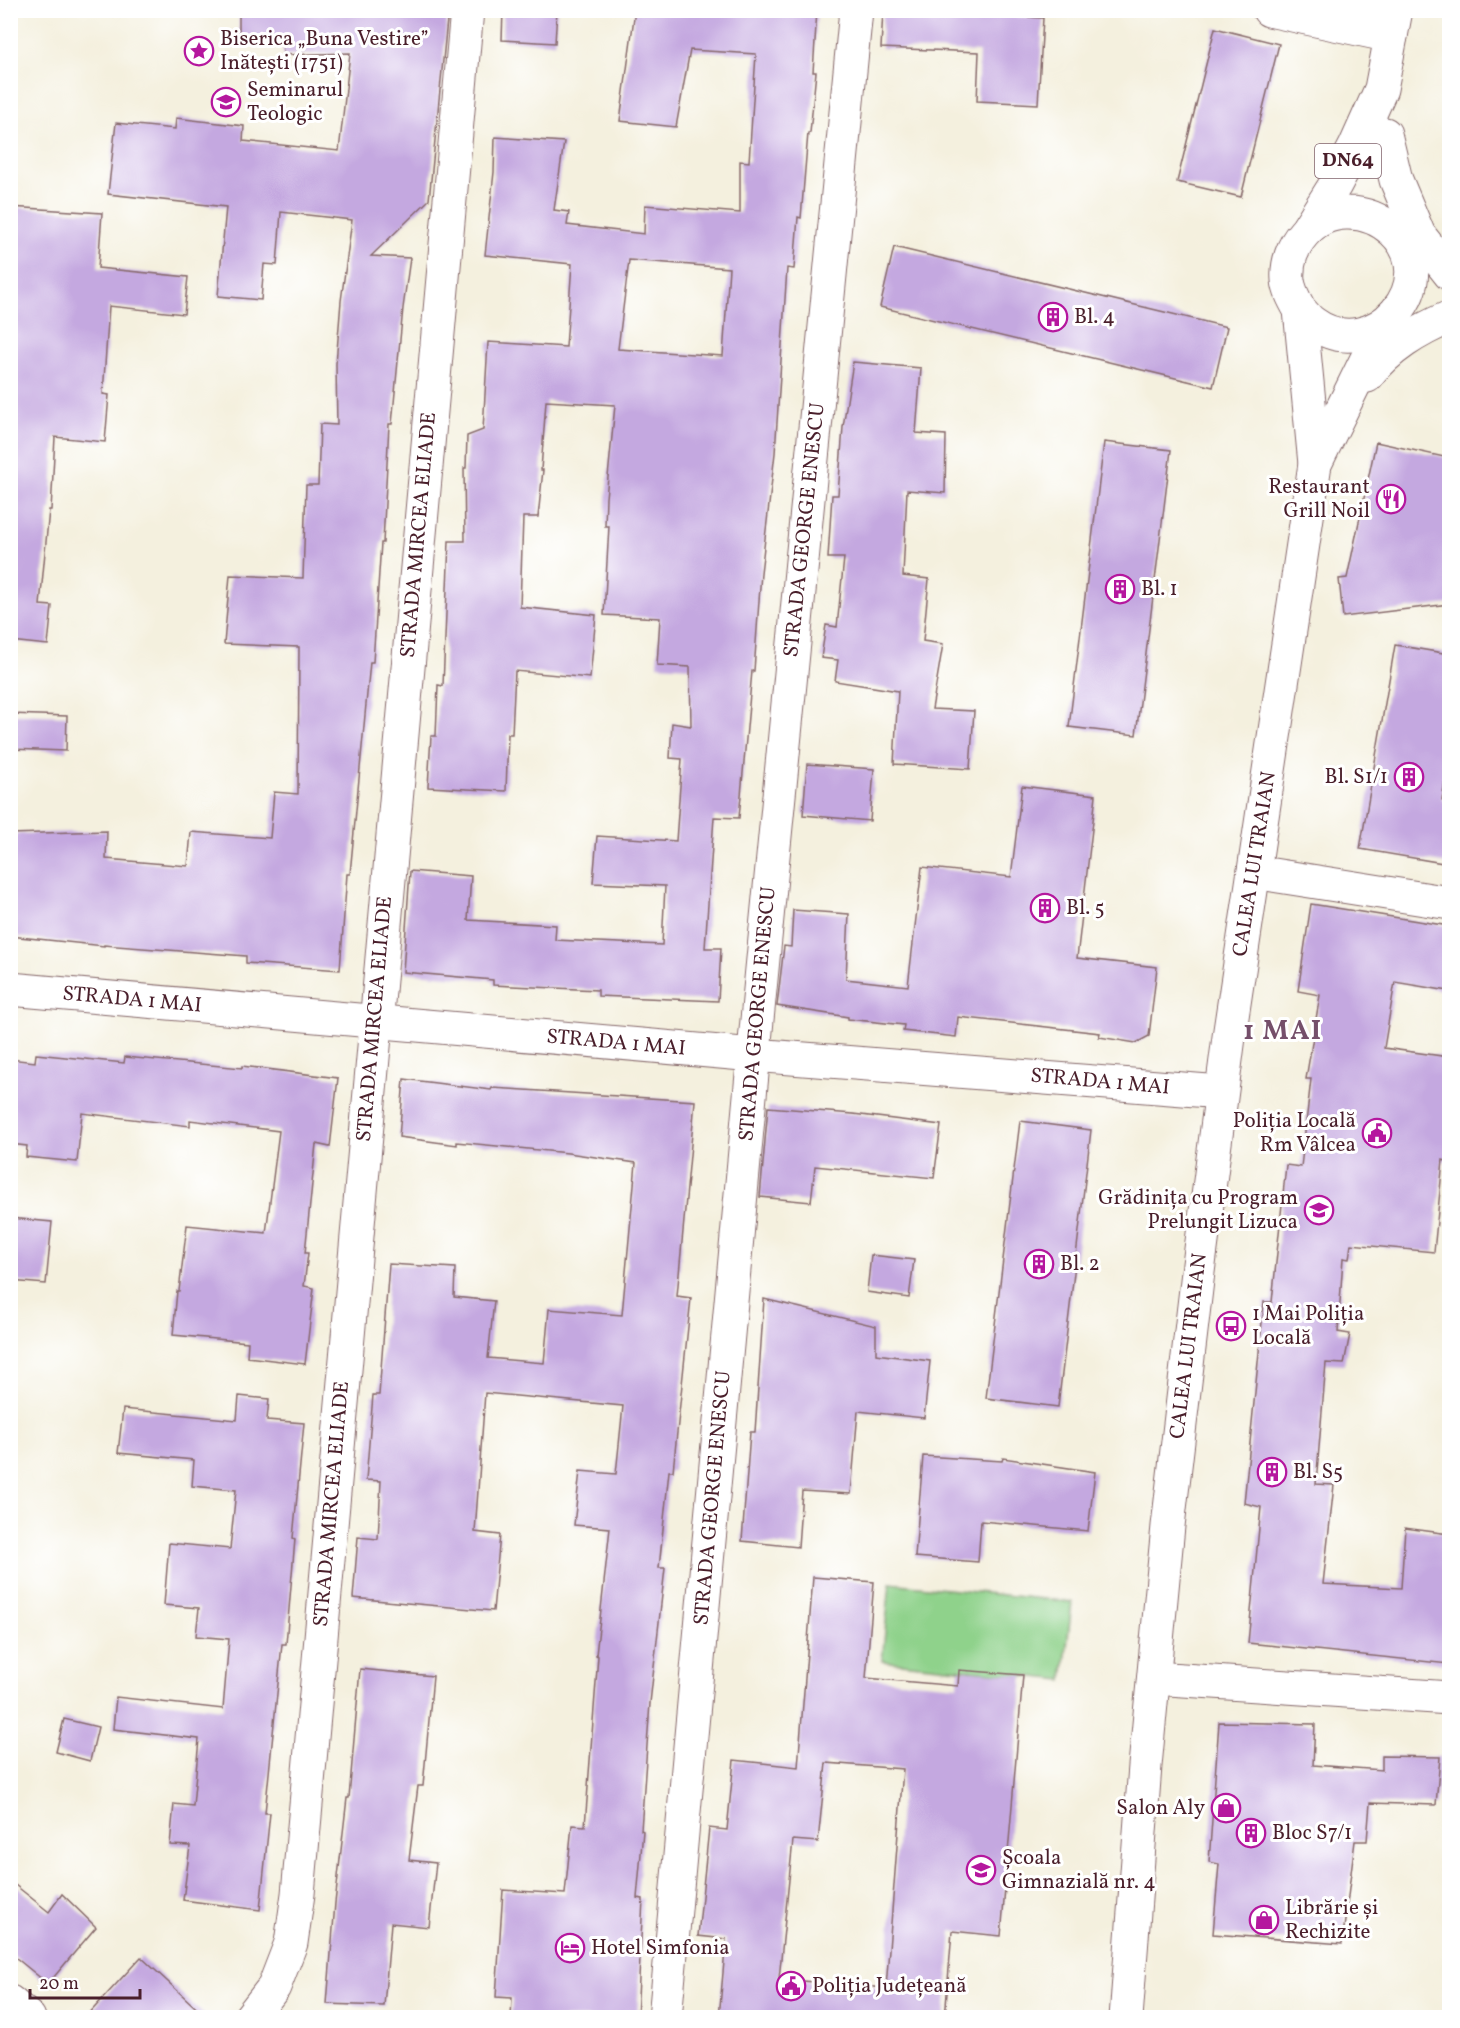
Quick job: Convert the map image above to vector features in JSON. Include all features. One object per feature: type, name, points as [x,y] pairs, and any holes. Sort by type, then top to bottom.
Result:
[{"type":"street","name":"STRADA MIRCEA ELIADE","points":[[250,2018],[274,1987],[291,1943],[298,1894],[467,10]]},
{"type":"street","name":"STRADA GEORGE ENESCU","points":[[665,2018],[754,1055],[856,10]]},
{"type":"street","points":[[1269,10],[1394,23]]},
{"type":"street","name":"DN64","points":[[1308,228],[1355,147],[1381,89],[1394,23]]},
{"type":"street","name":"DN64","points":[[1381,89],[1388,169],[1403,245]]},
{"type":"street","points":[[1385,134],[1396,180],[1419,235],[1449,274]]},
{"type":"street","points":[[1449,286],[1403,245],[1383,222],[1365,214],[1344,213],[1325,218],[1308,228],[1295,245],[1289,265],[1288,280],[1292,296],[1300,310],[1313,323],[1329,332],[1347,335],[1366,333],[1390,319],[1449,306]]},
{"type":"street","points":[[1390,319],[1408,294],[1412,274],[1403,245]]},
{"type":"street","name":"CALEA LUI TRAIAN","points":[[1126,2018],[1168,1526],[1221,1092],[1315,464],[1300,310]]},
{"type":"street","points":[[1343,409],[1377,363],[1423,329],[1449,317]]},
{"type":"street","name":"CALEA LUI TRAIAN","points":[[1315,464],[1390,319]]},
{"type":"street","points":[[1254,872],[1449,903]]},
{"type":"street","name":"STRADA 1 MAI","points":[[10,989],[754,1055],[1221,1092]]},
{"type":"street","points":[[1154,1678],[1449,1698]]},
{"type":"street","points":[[10,2002],[29,2018]]},
{"type":"green space","points":[[890,1583],[1072,1602],[1063,1680],[882,1661]]},
{"type":"building","points":[[239,10],[448,10],[429,200],[371,256],[410,258],[392,424],[389,424],[383,543],[381,543],[373,662],[370,662],[350,874],[347,874],[340,970],[246,963],[246,956],[104,946],[10,936],[10,834],[107,831],[106,859],[188,866],[191,832],[270,838],[274,792],[298,794],[299,647],[224,644],[230,575],[303,578],[306,485],[318,485],[320,424],[337,425],[336,364],[341,301],[352,220],[281,212],[277,265],[264,264],[261,300],[218,296],[226,207],[108,194],[116,123],[175,129],[176,118],[244,126],[243,141],[339,151],[350,53],[283,55],[282,39],[239,39]]},
{"type":"building","points":[[503,10],[557,10],[555,43],[502,40]]},
{"type":"building","points":[[635,10],[817,10],[813,72],[816,72],[801,218],[798,217],[794,269],[787,268],[775,453],[761,573],[739,818],[714,817],[705,948],[721,948],[718,1001],[598,996],[598,990],[493,985],[493,980],[403,972],[410,871],[471,876],[468,920],[556,925],[555,940],[662,945],[665,886],[593,883],[597,836],[676,841],[682,759],[670,758],[672,723],[691,726],[690,667],[657,665],[660,618],[604,615],[609,526],[605,526],[606,498],[615,405],[546,401],[538,517],[523,517],[520,607],[596,615],[590,678],[515,671],[512,734],[508,734],[506,791],[428,787],[431,736],[436,736],[438,685],[443,686],[449,541],[465,541],[464,468],[466,468],[467,436],[483,430],[488,342],[566,347],[572,264],[485,255],[494,172],[495,137],[564,142],[554,210],[569,212],[567,225],[644,234],[645,205],[740,213],[740,161],[749,162],[756,54],[690,50],[676,127],[620,121]],"holes":[[[629,260],[729,268],[723,356],[618,349]]]},
{"type":"building","points":[[883,10],[974,10],[974,14],[1043,18],[1038,104],[977,101],[979,52],[881,48]]},
{"type":"building","points":[[1215,28],[1279,44],[1241,197],[1177,182]]},
{"type":"building","points":[[10,207],[102,213],[98,268],[188,277],[184,314],[109,306],[103,394],[109,395],[105,442],[55,437],[51,510],[49,510],[40,605],[52,606],[48,645],[10,641]]},
{"type":"building","name":"Bl. 4","points":[[894,247],[1227,327],[1213,387],[880,307]]},
{"type":"building","points":[[853,362],[921,368],[916,433],[946,435],[945,493],[907,490],[903,576],[929,579],[923,641],[943,644],[932,709],[974,711],[970,769],[894,764],[898,691],[835,681],[838,660],[821,658],[826,625],[837,627],[844,558],[828,558],[832,495],[838,495],[843,427]]},
{"type":"building","name":"Bl. 1","points":[[1104,442],[1171,450],[1136,735],[1069,727]]},
{"type":"building","points":[[1376,442],[1449,458],[1449,604],[1343,617],[1339,579],[1347,578]]},
{"type":"building","name":"Bl. S1/1","points":[[1395,645],[1449,654],[1449,754],[1442,800],[1449,802],[1449,864],[1360,849]]},
{"type":"building","points":[[10,714],[67,716],[66,751],[10,749]]},
{"type":"building","points":[[807,764],[874,769],[870,821],[803,815]]},
{"type":"building","points":[[1022,786],[1096,795],[1077,958],[1157,967],[1149,1036],[1136,1043],[1099,1037],[1100,1033],[958,1017],[956,1037],[903,1031],[904,1025],[848,1019],[848,1017],[777,1006],[784,946],[791,947],[793,910],[849,914],[846,979],[908,986],[922,867],[1011,877]]},
{"type":"building","points":[[1311,904],[1449,926],[1449,991],[1395,982],[1384,1048],[1449,1057],[1449,1162],[1443,1160],[1434,1252],[1351,1244],[1349,1259],[1343,1258],[1338,1332],[1350,1334],[1344,1364],[1326,1363],[1316,1484],[1334,1485],[1323,1584],[1401,1588],[1405,1528],[1449,1534],[1449,1664],[1248,1643],[1261,1507],[1244,1503],[1264,1302],[1272,1302],[1286,1165],[1301,1167],[1311,1079],[1306,1079],[1320,995],[1298,991]]},
{"type":"building","points":[[36,1054],[124,1063],[125,1057],[242,1068],[242,1066],[338,1078],[330,1147],[316,1144],[305,1253],[308,1253],[304,1286],[314,1288],[305,1364],[247,1357],[248,1342],[173,1335],[187,1225],[266,1233],[279,1131],[190,1120],[190,1126],[82,1113],[77,1162],[26,1157],[27,1146],[10,1144],[10,1059],[35,1062]]},
{"type":"building","points":[[404,1079],[491,1090],[492,1088],[695,1101],[677,1296],[691,1298],[673,1471],[669,1471],[659,1568],[665,1568],[650,1703],[641,1830],[643,1831],[637,1898],[643,1899],[637,2018],[511,2018],[512,1998],[496,1997],[503,1890],[565,1894],[572,1825],[585,1826],[598,1656],[596,1655],[610,1528],[574,1525],[580,1471],[616,1474],[623,1406],[485,1393],[475,1532],[500,1535],[493,1611],[353,1598],[358,1537],[378,1539],[381,1481],[366,1480],[373,1395],[379,1395],[389,1264],[455,1268],[454,1297],[494,1301],[488,1358],[544,1363],[549,1309],[622,1315],[636,1163],[568,1153],[457,1142],[457,1145],[399,1137]]},
{"type":"building","points":[[768,1107],[853,1114],[941,1125],[934,1178],[815,1166],[811,1202],[760,1197]]},
{"type":"building","name":"Bl. 2","points":[[1020,1121],[1091,1130],[1058,1407],[986,1398]]},
{"type":"building","points":[[10,1218],[52,1222],[46,1284],[10,1281]]},
{"type":"building","points":[[871,1255],[914,1260],[909,1298],[867,1292]]},
{"type":"building","points":[[764,1299],[876,1326],[876,1354],[930,1361],[924,1418],[858,1411],[851,1494],[802,1491],[798,1547],[742,1541],[750,1432],[755,1432]]},
{"type":"building","points":[[239,1396],[269,1399],[267,1420],[304,1423],[286,1644],[282,1644],[265,1813],[270,1813],[260,1910],[183,1900],[190,1846],[170,1845],[174,1804],[193,1806],[199,1739],[113,1729],[116,1697],[223,1709],[229,1639],[196,1636],[199,1608],[164,1605],[169,1543],[230,1549],[236,1490],[192,1486],[194,1460],[118,1453],[123,1409],[237,1420]]},
{"type":"building","points":[[923,1456],[1002,1461],[1003,1458],[1095,1472],[1088,1531],[981,1521],[978,1562],[915,1557]]},
{"type":"building","points":[[813,1577],[874,1582],[866,1678],[958,1686],[959,1670],[1023,1675],[1001,1936],[952,1931],[945,2018],[719,2018],[726,1939],[698,1936],[709,1828],[727,1830],[734,1760],[798,1767]],"holes":[[[826,1763],[903,1769],[886,1988],[779,1979],[793,1840],[818,1842]]]},
{"type":"building","points":[[360,1669],[433,1676],[423,1786],[418,1786],[409,1860],[436,1863],[429,1927],[391,1923],[384,2006],[327,2004],[335,1903],[347,1798],[349,1798]]},
{"type":"building","points":[[64,1719],[98,1727],[90,1761],[56,1752]]},
{"type":"building","name":"Bloc S7/1","points":[[1219,1722],[1315,1724],[1313,1765],[1382,1770],[1382,1756],[1440,1757],[1436,1805],[1370,1803],[1367,1841],[1355,1841],[1342,1944],[1213,1934],[1219,1864],[1209,1862]]},
{"type":"building","points":[[10,1881],[49,1912],[62,1894],[96,1927],[48,1984],[10,1953]]},
{"type":"building","points":[[141,1957],[207,2018],[85,2018]]},
{"type":"place","name":"Biserica „Buna Vestire” Inătești (1751)","points":[[199,51]]},
{"type":"place","name":"Seminarul Teologic","points":[[226,102]]},
{"type":"place","name":"Bl. 4","points":[[1053,317]]},
{"type":"place","name":"Restaurant Grill Noil","points":[[1391,499]]},
{"type":"place","name":"Bl. 1","points":[[1120,589]]},
{"type":"place","name":"Bl. S1/1","points":[[1409,777]]},
{"type":"place","name":"Bl. 5","points":[[1045,908]]},
{"type":"place","name":"Poliția Locală Rm Vâlcea","points":[[1377,1133]]},
{"type":"place","name":"Grădinița cu Program Prelungit Lizuca","points":[[1319,1210]]},
{"type":"place","name":"Bl. 2","points":[[1039,1264]]},
{"type":"place","name":"1 Mai Poliția Locală","points":[[1231,1326]]},
{"type":"place","name":"Bl. S5","points":[[1272,1472]]},
{"type":"place","name":"Salon Aly","points":[[1226,1808]]},
{"type":"place","name":"Bloc S7/1","points":[[1251,1833]]},
{"type":"place","name":"Școala Gimnazială nr. 4","points":[[981,1870]]},
{"type":"place","name":"Librărie și Rechizite","points":[[1264,1920]]},
{"type":"place","name":"Hotel Simfonia","points":[[570,1948]]},
{"type":"place","name":"Poliția Județeană","points":[[791,1986]]},
{"type":"district","name":"1 MAI","points":[[1283,1032]]}]
